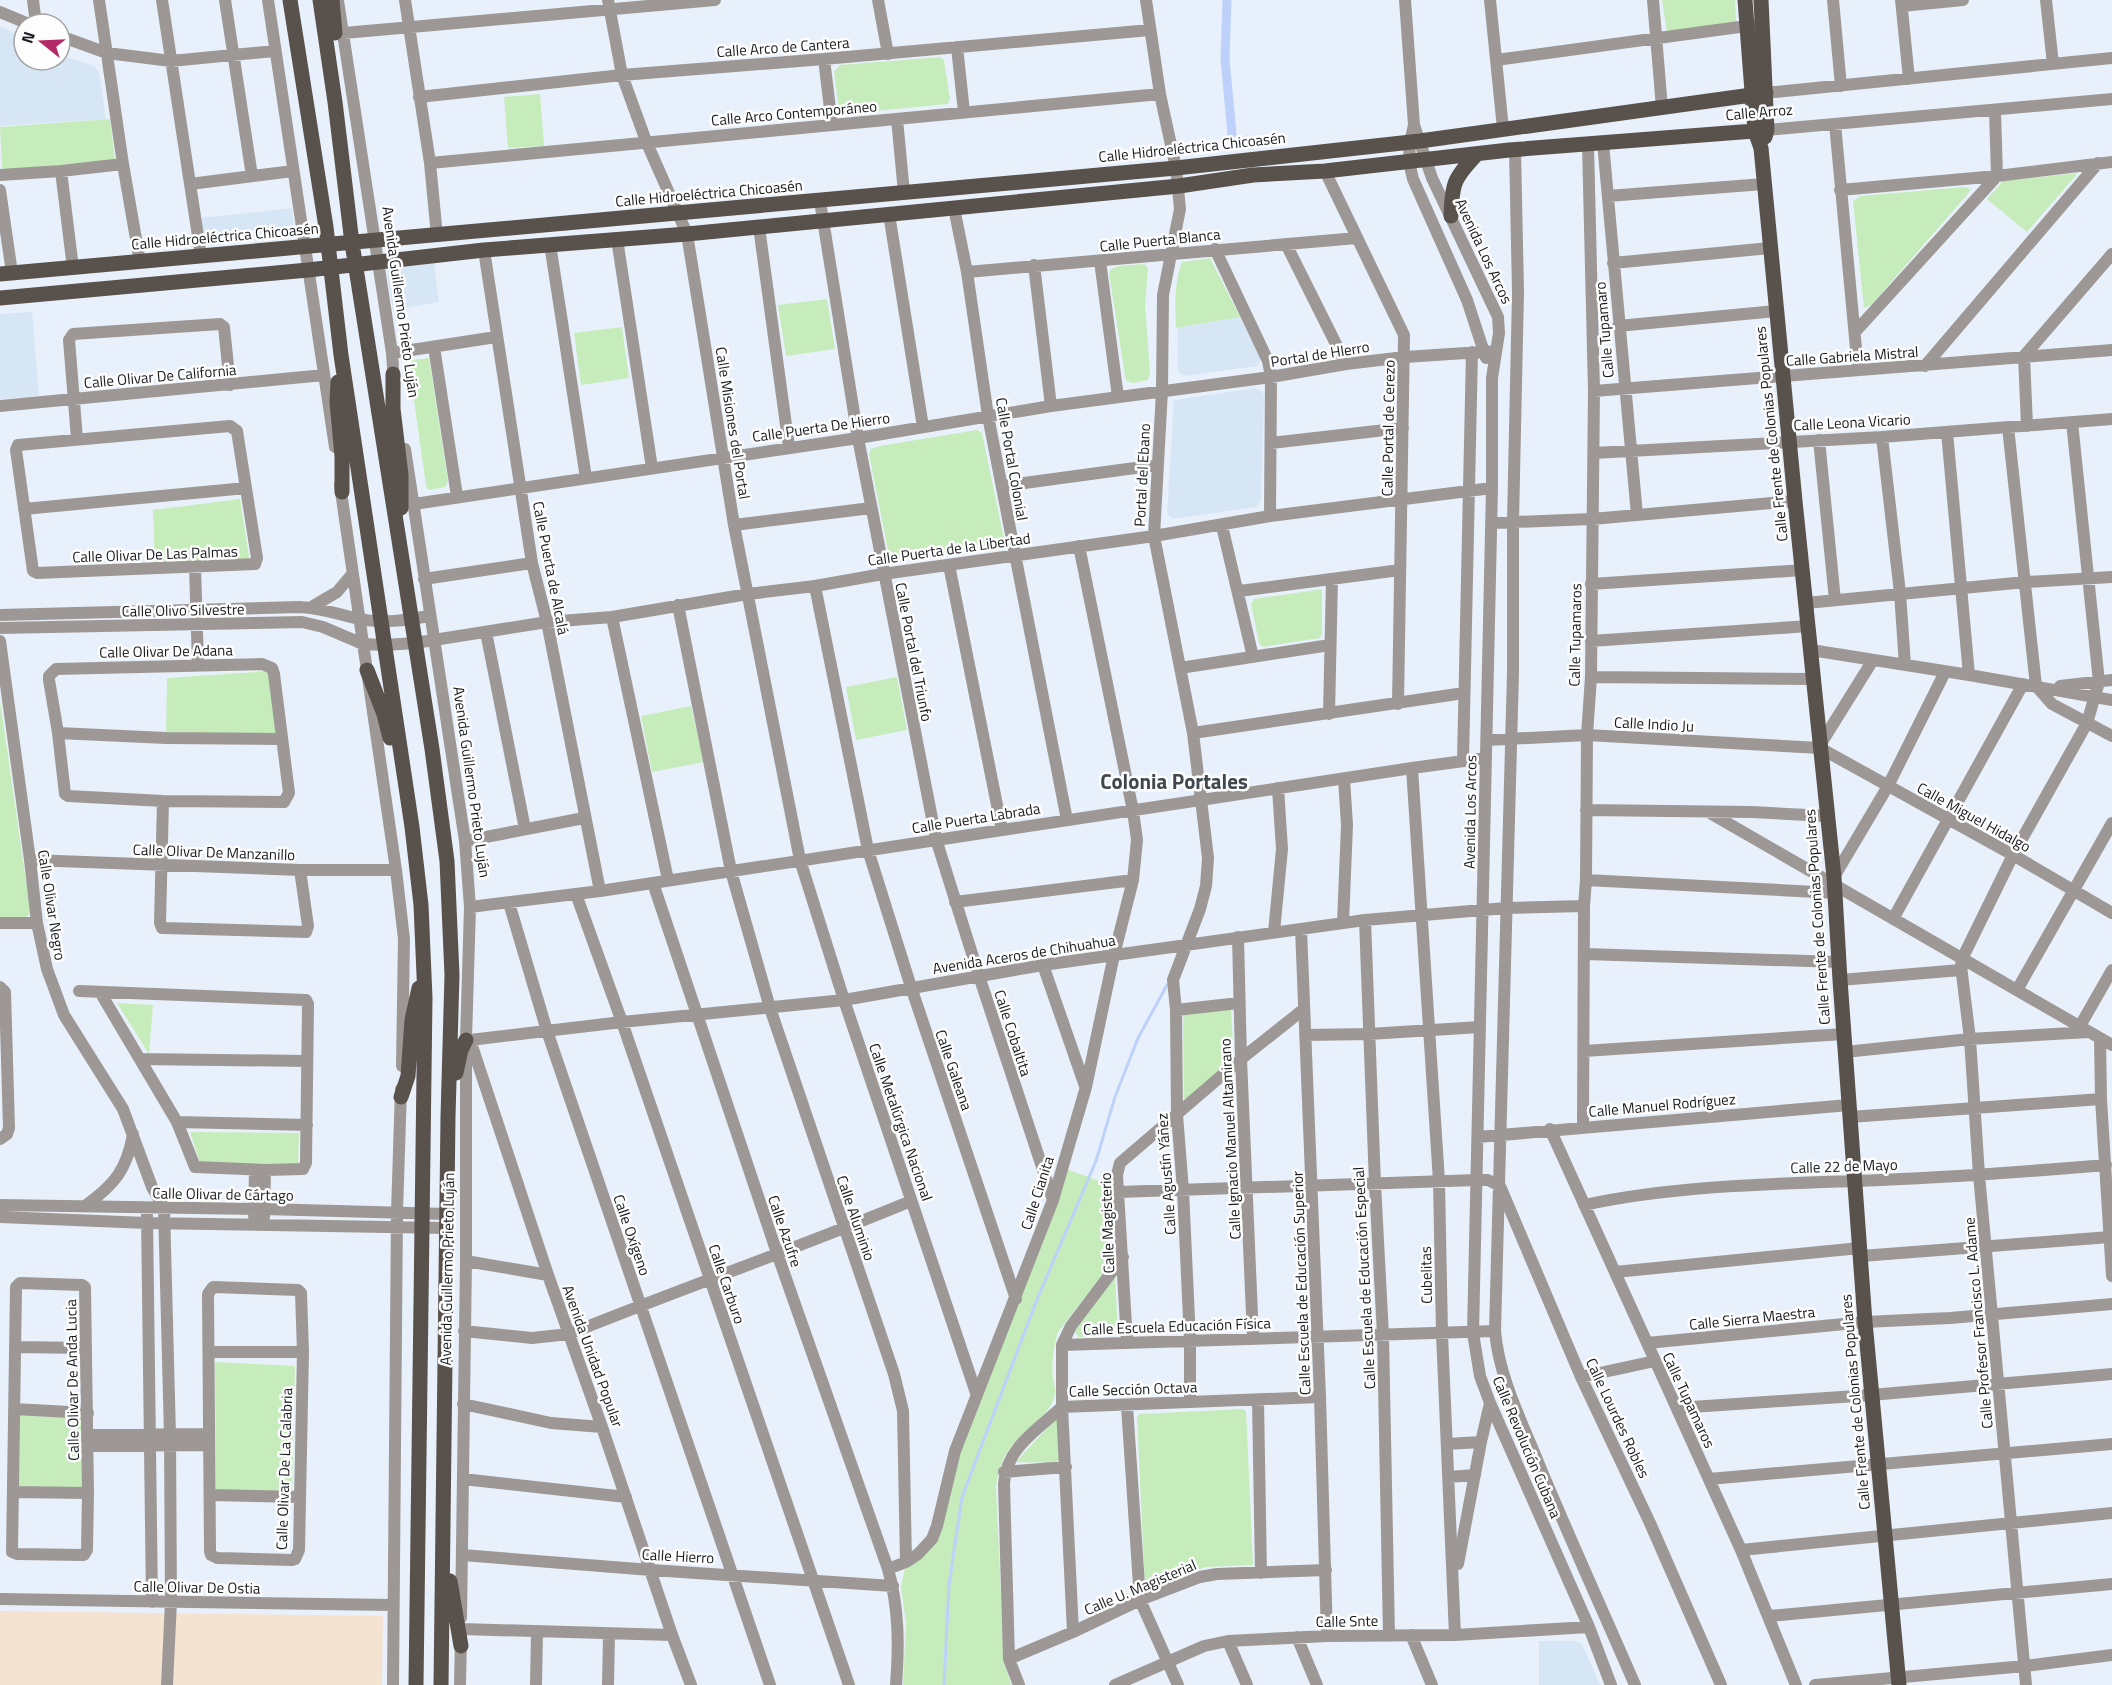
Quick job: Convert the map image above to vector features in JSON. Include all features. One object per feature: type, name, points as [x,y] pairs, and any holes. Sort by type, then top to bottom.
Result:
[{"type":"main road","points":[[281,0],[299,61]]},
{"type":"main road","name":"Avenida Guillermo Prieto Luján","points":[[290,0],[328,245],[341,355],[412,827],[421,905],[425,1010],[416,1685]]},
{"type":"main road","name":"Avenida Guillermo Prieto Luján","points":[[320,0],[352,243],[432,749],[447,861],[452,975],[446,1221],[441,1685]]},
{"type":"main road","points":[[332,0],[336,40],[335,102]]},
{"type":"main road","points":[[1746,0],[1755,25]]},
{"type":"main road","points":[[1755,25],[1761,0]]},
{"type":"main road","name":"Calle Frente de Colonias Populares","points":[[1755,25],[1764,184],[1835,885],[1865,1322],[1898,1682]]},
{"type":"main road","name":"Calle Arroz","points":[[1415,142],[1760,93]]},
{"type":"main road","name":"Calle Arroz","points":[[1417,161],[1515,150],[1761,130]]},
{"type":"main road","name":"Calle Hidroeléctrica Chicoasén","points":[[6,274],[1176,168],[1415,142]]},
{"type":"main road","points":[[1450,216],[1455,180],[1477,154]]},
{"type":"main road","points":[[0,298],[308,270],[483,250],[822,221],[1179,186],[1253,175],[1325,171],[1417,161]]},
{"type":"main road","points":[[341,355],[337,402],[342,456],[342,492]]},
{"type":"main road","points":[[393,374],[394,427],[402,495],[398,532]]},
{"type":"main road","points":[[367,670],[388,729],[399,791],[412,827]]},
{"type":"main road","points":[[401,1097],[407,1083],[412,1020],[424,964]]},
{"type":"main road","points":[[448,1117],[459,1056],[468,1040]]},
{"type":"main road","points":[[442,1532],[449,1553],[451,1594],[461,1646]]},
{"type":"street","points":[[99,0],[140,262]]},
{"type":"street","points":[[162,0],[201,256]]},
{"type":"street","points":[[225,0],[252,176]]},
{"type":"street","points":[[268,0],[342,492],[404,939],[397,1212],[393,1685]]},
{"type":"street","name":"Avenida Guillermo Prieto Luján","points":[[338,0],[392,353],[393,374],[429,616],[465,841],[470,907],[460,1685]]},
{"type":"street","points":[[405,0],[430,164],[437,236]]},
{"type":"street","points":[[344,33],[608,4],[715,0]]},
{"type":"street","points":[[878,0],[888,54]]},
{"type":"street","name":"Portal del Ebano","points":[[1146,0],[1160,94],[1179,186],[1179,219],[1170,254],[1163,304],[1162,391],[1156,465],[1154,536],[1193,733],[1208,858],[1206,886],[1186,946]]},
{"type":"street","points":[[1405,0],[1415,142]]},
{"type":"street","points":[[1490,0],[1503,129]]},
{"type":"street","points":[[1653,0],[1662,108]]},
{"type":"street","points":[[1833,0],[1841,86]]},
{"type":"street","points":[[1909,79],[1902,3],[1963,0]]},
{"type":"street","points":[[2046,0],[2053,64]]},
{"type":"street","name":"Calle Misiones del Portal","points":[[608,4],[622,75],[646,141],[687,234],[734,525],[800,860]]},
{"type":"street","points":[[1496,60],[1755,25]]},
{"type":"street","name":"Calle Arco de Cantera","points":[[419,97],[622,75],[1150,30]]},
{"type":"street","points":[[72,40],[107,53],[171,61],[275,51]]},
{"type":"street","points":[[957,47],[964,112]]},
{"type":"street","name":"Calle Arroz","points":[[1760,93],[2112,58]]},
{"type":"street","points":[[824,59],[832,125]]},
{"type":"street","name":"Calle Arco Contemporáneo","points":[[430,164],[646,141],[1160,94]]},
{"type":"street","name":"Calle Arroz","points":[[1761,130],[2112,99]]},
{"type":"street","points":[[1855,332],[1997,176],[1995,111]]},
{"type":"street","points":[[897,119],[904,193]]},
{"type":"street","points":[[1835,124],[1858,370]]},
{"type":"street","name":"Avenida Los Arcos","points":[[1415,142],[1417,161],[1413,179],[1467,300],[1492,378],[1492,488],[1478,1137]]},
{"type":"street","name":"Calle Tupamaro","points":[[1595,144],[1608,196],[1618,326],[1637,515]]},
{"type":"street","name":"Calle Tupamaros","points":[[1583,1126],[1584,906],[1587,735],[1591,677],[1594,453],[1595,144]]},
{"type":"street","points":[[1515,150],[1518,291],[1513,522],[1513,673],[1496,1331],[1501,1365],[1515,1406],[1635,1685]]},
{"type":"street","name":"Avenida Los Arcos","points":[[1417,161],[1450,216],[1498,317],[1499,333],[1484,352],[1469,489],[1463,760]]},
{"type":"street","points":[[1840,190],[1997,176],[2112,162]]},
{"type":"street","points":[[1925,366],[2098,163]]},
{"type":"street","points":[[0,175],[123,164]]},
{"type":"street","points":[[61,171],[73,268]]},
{"type":"street","points":[[190,184],[293,171]]},
{"type":"street","name":"Calle Portal de Cerezo","points":[[1325,171],[1404,335],[1398,704]]},
{"type":"street","points":[[1608,196],[1764,184]]},
{"type":"street","points":[[0,190],[6,274]]},
{"type":"street","name":"Calle Portal del Triunfo","points":[[820,201],[858,438],[936,839]]},
{"type":"street","name":"Calle Portal Colonial","points":[[954,208],[967,272],[988,416],[1067,820]]},
{"type":"street","points":[[889,214],[923,427]]},
{"type":"street","points":[[759,227],[789,447]]},
{"type":"street","name":"Calle Puerta Blanca","points":[[967,272],[1356,238]]},
{"type":"street","points":[[617,239],[652,468]]},
{"type":"street","points":[[550,244],[585,478]]},
{"type":"street","points":[[1286,244],[1346,364]]},
{"type":"street","points":[[1613,263],[1770,248]]},
{"type":"street","points":[[1215,249],[1266,356],[1271,377],[1270,516]]},
{"type":"street","name":"Calle Puerta de Alcalá","points":[[483,250],[532,563],[547,622],[600,891]]},
{"type":"street","points":[[2028,426],[2024,356],[2112,254]]},
{"type":"street","points":[[1100,261],[1119,398]]},
{"type":"street","points":[[1034,266],[1051,406]]},
{"type":"street","points":[[1618,326],[1776,311]]},
{"type":"street","points":[[77,439],[69,340],[74,334],[220,324],[224,327],[230,385]]},
{"type":"street","points":[[392,353],[496,337]]},
{"type":"street","points":[[434,347],[457,496]]},
{"type":"street","name":"Calle Gabriela Mistral","points":[[1594,391],[2112,350]]},
{"type":"street","name":"Portal de HIerro","points":[[1162,391],[1271,377],[1346,364],[1405,357],[1484,352]]},
{"type":"street","name":"Calle Olivar De California","points":[[0,406],[324,375]]},
{"type":"street","name":"Calle Puerta De Hierro","points":[[414,504],[1162,391]]},
{"type":"street","name":"Calle Leona Vicario","points":[[1594,453],[1882,437],[2112,419]]},
{"type":"street","points":[[1962,964],[2013,855],[2087,723],[2096,697],[2099,682],[2072,422]]},
{"type":"street","name":"Calle Olivar De Las Palmas","points":[[230,426],[237,431],[257,558],[255,564],[35,573],[32,570],[16,450],[18,445],[77,439],[230,426]]},
{"type":"street","points":[[2008,427],[2041,687],[2052,704],[2112,736]]},
{"type":"street","points":[[1272,443],[1403,428]]},
{"type":"street","points":[[1947,432],[1969,675]]},
{"type":"street","points":[[1882,437],[1905,665]]},
{"type":"street","points":[[1819,440],[1835,600]]},
{"type":"street","points":[[1002,486],[1156,465]]},
{"type":"street","points":[[1469,489],[1492,488]]},
{"type":"street","points":[[24,509],[246,489]]},
{"type":"street","name":"Calle Puerta de la Libertad","points":[[363,644],[415,643],[547,622],[612,617],[748,594],[815,586],[883,573],[1154,536],[1270,516],[1469,489]]},
{"type":"street","points":[[1491,523],[1592,519],[1795,501]]},
{"type":"street","points":[[734,525],[872,508]]},
{"type":"street","points":[[1222,526],[1253,657]]},
{"type":"street","name":"Calle Cianita","points":[[906,1562],[918,1554],[932,1539],[950,1468],[976,1393],[1016,1299],[1053,1200],[1086,1087],[1114,955],[1133,880],[1137,840],[1079,546]]},
{"type":"street","points":[[424,579],[532,563]]},
{"type":"street","points":[[949,565],[1002,830]]},
{"type":"street","points":[[195,567],[198,665]]},
{"type":"street","points":[[1239,591],[1400,570]]},
{"type":"street","points":[[1592,584],[1803,570]]},
{"type":"street","points":[[310,608],[337,592],[353,573]]},
{"type":"street","points":[[1806,603],[2026,582],[2112,577]]},
{"type":"street","points":[[1329,714],[1332,579]]},
{"type":"street","name":"Calle Galeana","points":[[815,586],[868,850],[911,987],[1016,1299]]},
{"type":"street","name":"Calle Aluminio","points":[[678,605],[731,872],[770,1008],[894,1374],[903,1411],[906,1562]]},
{"type":"street","name":"Calle Olivo Silvestre","points":[[0,615],[310,608],[329,609],[360,619],[381,621],[429,616]]},
{"type":"street","points":[[612,617],[668,880]]},
{"type":"street","name":"Calle Olivo Silvestre","points":[[0,628],[302,622],[323,627],[363,644]]},
{"type":"street","points":[[1591,641],[1809,626]]},
{"type":"street","points":[[486,632],[525,829]]},
{"type":"street","name":"Calle Olivar Negro","points":[[0,640],[37,923],[47,969],[64,1015],[123,1109],[152,1187],[164,1208]]},
{"type":"street","points":[[1180,668],[1330,645]]},
{"type":"street","points":[[1811,650],[2112,700]]},
{"type":"street","points":[[1820,747],[1873,660]]},
{"type":"street","name":"Calle Olivar De Adana","points":[[262,664],[272,668],[289,793],[288,800],[282,803],[163,801],[68,796],[64,793],[58,733],[49,680],[49,676],[56,669],[262,664]]},
{"type":"street","points":[[1835,885],[1945,672]]},
{"type":"street","points":[[1591,677],[1814,679]]},
{"type":"street","points":[[2041,687],[2112,680]]},
{"type":"street","points":[[1893,919],[2023,684]]},
{"type":"street","points":[[1193,733],[1464,693]]},
{"type":"street","points":[[58,733],[282,740]]},
{"type":"street","name":"Calle Indio Ju","points":[[1486,740],[1587,735],[1820,747]]},
{"type":"street","name":"Calle Miguel Hidalgo","points":[[1820,747],[2112,913]]},
{"type":"street","name":"Calle Puerta Labrada","points":[[470,907],[731,872],[936,839],[1486,758]]},
{"type":"street","name":"Cubelitas","points":[[1413,768],[1439,1181],[1442,1334],[1455,1635]]},
{"type":"street","points":[[1342,923],[1347,825],[1344,779]]},
{"type":"street","points":[[1274,932],[1282,849],[1278,788]]},
{"type":"street","points":[[163,801],[160,923],[165,928],[306,932],[308,926],[300,870]]},
{"type":"street","points":[[1586,810],[1752,812],[1827,816]]},
{"type":"street","points":[[1710,813],[1893,919],[1962,964],[2017,990],[2112,1045]]},
{"type":"street","points":[[465,841],[584,818]]},
{"type":"street","points":[[2017,990],[2112,823]]},
{"type":"street","name":"Calle Cobaltita","points":[[936,839],[1053,1200]]},
{"type":"street","name":"Calle Olivar De Manzanillo","points":[[30,860],[300,870],[396,870]]},
{"type":"street","name":"Calle Metalúrgica Nacional","points":[[800,860],[844,1000],[976,1393]]},
{"type":"street","points":[[955,902],[1133,880]]},
{"type":"street","points":[[1586,880],[1835,885]]},
{"type":"street","name":"Calle Azufre","points":[[653,883],[777,1252],[888,1569],[893,1586],[898,1631],[896,1685]]},
{"type":"street","name":"Calle Carburo","points":[[576,894],[849,1685]]},
{"type":"street","name":"Calle Oxígeno","points":[[509,903],[547,1031],[770,1685]]},
{"type":"street","name":"Avenida Aceros de Chihuahua","points":[[468,1040],[844,1000],[1043,965],[1365,920],[1506,908],[1584,906]]},
{"type":"street","name":"Calle Escuela de Educación Especial","points":[[1365,920],[1383,1335],[1389,1635]]},
{"type":"street","points":[[0,923],[37,923]]},
{"type":"street","name":"Calle Escuela de Educación Superior","points":[[1301,928],[1318,1337],[1327,1636]]},
{"type":"street","name":"Calle Ignacio Manuel Altamirano","points":[[1238,937],[1253,1338]]},
{"type":"street","name":"Calle Agustín Yáñez","points":[[1186,946],[1174,974],[1177,1115],[1190,1340],[1190,1402]]},
{"type":"street","points":[[1585,954],[1839,962]]},
{"type":"street","points":[[1840,980],[1962,964]]},
{"type":"street","name":"Calle Profesor Francisco L. Adame","points":[[1962,964],[2026,1685]]},
{"type":"street","points":[[1043,965],[1086,1087]]},
{"type":"street","points":[[2112,970],[2090,1032],[2101,1099],[2112,1276]]},
{"type":"street","points":[[0,987],[5,992],[9,1128],[8,1134],[0,1139]]},
{"type":"street","points":[[79,991],[306,1000],[308,1004],[307,1125],[306,1163],[303,1169],[195,1167],[177,1122],[100,992]]},
{"type":"street","points":[[1176,1010],[1239,1003]]},
{"type":"street","name":"Calle Magisterio","points":[[1127,1342],[1117,1175],[1120,1164],[1241,1059],[1304,1009]]},
{"type":"street","points":[[1305,1035],[1369,1034],[1480,1027]]},
{"type":"street","points":[[1845,1052],[1970,1039],[2090,1032]]},
{"type":"street","points":[[1584,1052],[1844,1034]]},
{"type":"street","name":"Avenida Unidad Popular","points":[[468,1040],[672,1635],[692,1685]]},
{"type":"street","points":[[140,1059],[307,1061]]},
{"type":"street","name":"Calle Manuel Rodríguez","points":[[1478,1137],[1583,1126],[1850,1111],[1974,1108],[2101,1099]]},
{"type":"street","points":[[177,1122],[307,1125]]},
{"type":"street","name":"Calle Tupamaros","points":[[1550,1129],[1741,1550],[1796,1685]]},
{"type":"street","points":[[85,1206],[108,1188],[124,1167],[130,1154],[133,1133]]},
{"type":"street","name":"Calle Revolución Cubana","points":[[1478,1137],[1473,1333],[1480,1376],[1589,1627],[1611,1685]]},
{"type":"street","name":"Calle 22 de Mayo","points":[[1584,1204],[1659,1193],[1733,1186],[1979,1175],[2106,1165]]},
{"type":"street","points":[[259,1225],[260,1170]]},
{"type":"street","points":[[1118,1192],[1477,1180],[1488,1180],[1500,1186]]},
{"type":"street","name":"Calle Lourdes Robles","points":[[1500,1186],[1581,1377],[1650,1523],[1721,1685]]},
{"type":"street","points":[[152,1187],[147,1208],[152,1602]]},
{"type":"street","points":[[464,1331],[532,1338],[569,1334],[911,1201]]},
{"type":"street","name":"Calle Olivar de Cártago","points":[[0,1205],[397,1212],[423,1221]]},
{"type":"street","points":[[164,1208],[170,1440],[171,1622],[167,1685]]},
{"type":"street","name":"Calle Olivar de Cártago","points":[[0,1218],[397,1228],[423,1221],[446,1221]]},
{"type":"street","points":[[1615,1272],[1861,1252],[2110,1237]]},
{"type":"street","points":[[1073,1632],[1062,1407],[1062,1345],[1071,1326],[1123,1257]]},
{"type":"street","points":[[466,1261],[548,1275]]},
{"type":"street","name":"Calle Olivar De Anda Lucia","points":[[20,1283],[84,1286],[88,1413],[87,1551],[84,1555],[12,1552],[15,1347],[16,1287],[20,1283]]},
{"type":"street","name":"Calle Olivar De La Calabria","points":[[213,1287],[300,1291],[303,1352],[299,1550],[295,1559],[213,1557],[210,1551],[209,1352],[208,1294],[213,1287]]},
{"type":"street","name":"Calle Sierra Maestra","points":[[1647,1343],[1865,1322],[2112,1305]]},
{"type":"street","name":"Calle Escuela Educación Física","points":[[1062,1345],[1496,1331]]},
{"type":"street","points":[[15,1347],[86,1348]]},
{"type":"street","points":[[209,1352],[303,1352]]},
{"type":"street","points":[[1581,1377],[1655,1361]]},
{"type":"street","points":[[1677,1408],[1872,1395],[2112,1374]]},
{"type":"street","name":"Calle Sección Octava","points":[[1004,1472],[1015,1449],[1062,1407],[1320,1397]]},
{"type":"street","points":[[1258,1400],[1261,1573]]},
{"type":"street","points":[[1454,1585],[1490,1403]]},
{"type":"street","points":[[463,1404],[550,1423],[602,1427]]},
{"type":"street","points":[[1127,1406],[1140,1600],[1178,1685]]},
{"type":"street","points":[[14,1409],[88,1413]]},
{"type":"street","points":[[88,1441],[209,1439]]},
{"type":"street","points":[[1447,1444],[1481,1442]]},
{"type":"street","points":[[1709,1479],[2112,1444]]},
{"type":"street","points":[[1019,1685],[1009,1659],[1004,1472],[1066,1467]]},
{"type":"street","points":[[1449,1478],[1474,1475]]},
{"type":"street","points":[[463,1479],[626,1497]]},
{"type":"street","points":[[13,1492],[88,1493]]},
{"type":"street","points":[[210,1495],[300,1497]]},
{"type":"street","points":[[1741,1550],[2112,1513]]},
{"type":"street","name":"Calle Hierro","points":[[462,1555],[893,1586]]},
{"type":"street","points":[[888,1569],[906,1562]]},
{"type":"street","name":"Calle U. Magisterial","points":[[1009,1659],[1140,1600],[1209,1574],[1326,1570]]},
{"type":"street","points":[[1769,1616],[2112,1584]]},
{"type":"street","name":"Calle Olivar De Ostia","points":[[0,1599],[393,1605]]},
{"type":"street","name":"Calle Snte","points":[[1114,1685],[1210,1643],[1327,1636],[1455,1635],[1589,1627]]},
{"type":"street","points":[[461,1629],[672,1635]]},
{"type":"street","points":[[536,1685],[537,1631]]},
{"type":"street","points":[[608,1685],[609,1634]]},
{"type":"street","points":[[1411,1635],[1432,1685]]},
{"type":"street","points":[[1297,1637],[1317,1685]]},
{"type":"street","points":[[1228,1641],[1247,1685]]},
{"type":"street","points":[[1815,1685],[1898,1682],[2112,1655]]},
{"type":"street","points":[[682,1663],[682,1685]]},
{"type":"shaded area","points":[[0,26],[12,32],[12,72],[72,72],[72,59],[94,66],[99,72],[106,119],[0,126]]},
{"type":"shaded area","points":[[292,208],[294,228],[292,236],[207,246],[203,242],[201,218]]},
{"type":"shaded area","points":[[434,263],[439,302],[393,310],[386,270]]},
{"type":"shaded area","points":[[32,312],[39,396],[0,399],[0,314]]},
{"type":"shaded area","points":[[1240,317],[1261,359],[1257,366],[1185,376],[1178,372],[1178,328]]},
{"type":"shaded area","points":[[1256,388],[1263,392],[1264,399],[1261,501],[1256,507],[1172,519],[1167,514],[1174,400]]},
{"type":"shaded area","points":[[0,1611],[383,1616],[382,1685],[0,1685]]},
{"type":"shaded area","points":[[1539,1641],[1576,1641],[1582,1644],[1600,1685],[1539,1685]]},
{"type":"green space","points":[[1662,0],[1735,0],[1736,23],[1667,33]]},
{"type":"green space","points":[[940,57],[944,60],[950,99],[948,104],[843,114],[839,111],[834,71],[840,65]]},
{"type":"green space","points":[[540,94],[544,146],[508,148],[504,97]]},
{"type":"green space","points":[[110,119],[115,160],[5,170],[2,168],[0,127]]},
{"type":"green space","points":[[2078,173],[2027,232],[1987,199],[2003,181]]},
{"type":"green space","points":[[1964,187],[1971,189],[1871,305],[1864,308],[1853,201],[1861,196]]},
{"type":"green space","points":[[1210,258],[1240,317],[1176,328],[1176,286],[1182,262]]},
{"type":"green space","points":[[1142,264],[1148,269],[1145,305],[1150,372],[1148,380],[1133,383],[1126,381],[1109,273],[1111,269],[1119,266]]},
{"type":"green space","points":[[827,299],[835,349],[786,356],[778,305]]},
{"type":"green space","points":[[622,327],[629,378],[581,385],[574,333]]},
{"type":"green space","points":[[429,358],[448,481],[445,487],[429,490],[426,486],[409,364],[412,360]]},
{"type":"green space","points":[[977,430],[982,433],[1004,539],[1000,545],[896,560],[889,556],[869,454],[871,449]]},
{"type":"green space","points":[[240,499],[250,563],[155,567],[153,510]]},
{"type":"green space","points":[[1322,589],[1322,634],[1320,638],[1262,647],[1259,643],[1251,604],[1254,599]]},
{"type":"green space","points":[[269,671],[277,739],[166,737],[167,678]]},
{"type":"green space","points":[[897,677],[907,730],[856,740],[846,687]]},
{"type":"green space","points":[[0,700],[30,910],[28,916],[23,918],[0,917]]},
{"type":"green space","points":[[691,706],[704,762],[652,772],[641,716]]},
{"type":"green space","points":[[117,1003],[153,1005],[149,1054]]},
{"type":"green space","points":[[1231,1009],[1234,1061],[1187,1100],[1184,1099],[1183,1012]]},
{"type":"green space","points":[[190,1132],[299,1133],[298,1167],[201,1166]]},
{"type":"green space","points":[[1066,1169],[1111,1185],[1114,1246],[1111,1263],[1058,1332],[1052,1373],[1055,1392],[1052,1404],[1009,1450],[998,1475],[996,1487],[1004,1663],[1011,1685],[903,1685],[906,1624],[901,1587],[905,1568],[929,1551],[952,1466]]},
{"type":"green space","points":[[1115,1274],[1118,1335],[1078,1337],[1075,1331]]},
{"type":"green space","points":[[215,1362],[295,1366],[292,1494],[216,1493]]},
{"type":"green space","points":[[1243,1409],[1246,1411],[1253,1565],[1205,1567],[1150,1590],[1145,1587],[1137,1416]]},
{"type":"green space","points":[[14,1415],[88,1417],[88,1493],[13,1492]]},
{"type":"green space","points":[[1057,1417],[1059,1460],[1055,1463],[1016,1462]]},
{"type":"waterway","points":[[1227,0],[1225,59],[1232,134]]},
{"type":"waterway","points":[[944,1685],[949,1585],[962,1497],[1036,1302],[1096,1161],[1115,1097],[1138,1038],[1167,985]]},
{"type":"district","name":"Colonia Portales","points":[[1174,781]]}]
